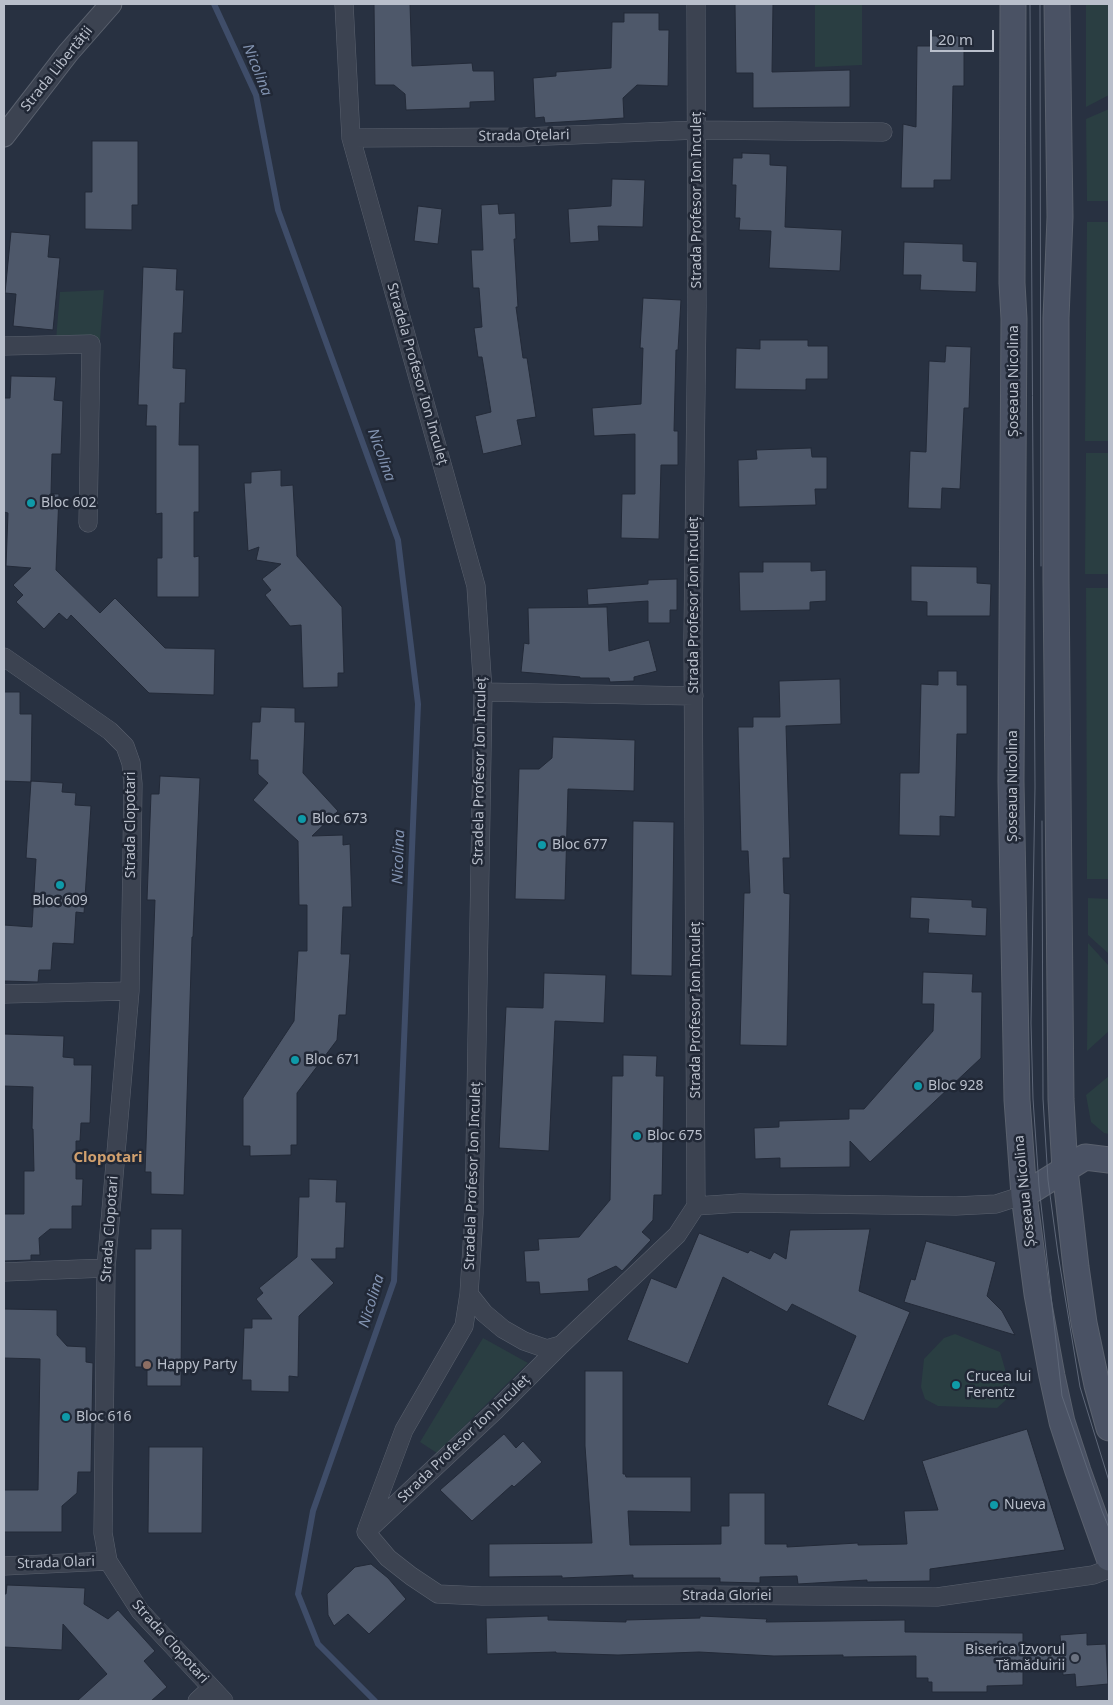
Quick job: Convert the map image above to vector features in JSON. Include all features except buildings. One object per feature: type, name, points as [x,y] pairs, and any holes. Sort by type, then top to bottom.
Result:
[{"type":"main road","name":"Șoseaua Nicolina","points":[[1013,4],[1012,781],[1017,1100],[1024,1195],[1037,1294],[1052,1376],[1060,1413],[1078,1471],[1109,1558]]},
{"type":"main road","points":[[1057,4],[1060,217],[1056,318],[1057,753],[1061,1099],[1065,1170],[1084,1322],[1097,1386],[1109,1428]]},
{"type":"main road","points":[[1024,1195],[1085,1157],[1109,1160]]},
{"type":"street","name":"Strada Libertății","points":[[4,136],[68,53],[111,4]]},
{"type":"street","name":"Stradela Profesor Ion Inculeț","points":[[344,4],[351,138],[476,586],[482,692],[474,1214],[469,1294],[464,1326],[404,1430],[366,1532]]},
{"type":"street","name":"Strada Profesor Ion Inculeț","points":[[366,1532],[496,1410],[561,1345],[677,1235],[696,1206],[694,696],[696,4]]},
{"type":"street","name":"Strada Oțelari","points":[[351,138],[523,137],[697,130],[883,132]]},
{"type":"street","points":[[4,346],[91,344],[88,523]]},
{"type":"street","name":"Strada Clopotari","points":[[4,657],[110,731],[125,746],[131,763],[133,784],[130,991],[106,1268],[102,1533],[108,1561],[140,1611],[224,1701]]},
{"type":"street","points":[[482,692],[694,696]]},
{"type":"street","points":[[4,994],[130,991]]},
{"type":"street","points":[[696,1206],[740,1203],[956,1206],[996,1204],[1024,1195]]},
{"type":"street","points":[[4,1272],[106,1268]]},
{"type":"street","points":[[469,1294],[484,1313],[503,1329],[524,1341],[547,1348],[561,1345]]},
{"type":"street","name":"Strada Gloriei","points":[[366,1532],[388,1558],[438,1594],[473,1596],[937,1597],[1094,1575],[1109,1569]]},
{"type":"street","name":"Strada Olari","points":[[4,1566],[108,1561]]},
{"type":"street","points":[[197,1701],[211,1688]]},
{"type":"green space","points":[[815,4],[862,4],[862,65],[815,67]]},
{"type":"green space","points":[[1086,4],[1109,4],[1109,95],[1086,107]]},
{"type":"green space","points":[[1109,109],[1109,201],[1087,201],[1086,119]]},
{"type":"green space","points":[[1087,222],[1109,222],[1109,441],[1085,441]]},
{"type":"green space","points":[[104,290],[100,340],[56,340],[60,292]]},
{"type":"green space","points":[[1086,453],[1109,453],[1109,574],[1085,574]]},
{"type":"green space","points":[[1086,588],[1109,588],[1109,879],[1087,879]]},
{"type":"green space","points":[[1088,898],[1109,899],[1109,954],[1088,935]]},
{"type":"green space","points":[[1088,943],[1109,966],[1109,1031],[1087,1051]]},
{"type":"green space","points":[[1109,1076],[1109,1134],[1104,1133],[1091,1122],[1086,1095]]},
{"type":"green space","points":[[955,1334],[1000,1352],[1010,1386],[1007,1399],[997,1408],[938,1406],[925,1399],[921,1387],[924,1359],[944,1338]]},
{"type":"green space","points":[[483,1338],[528,1363],[437,1453],[420,1442]]},
{"type":"waterway","name":"Nicolina","points":[[214,4],[256,95],[278,210],[398,540],[418,704],[394,1281],[313,1511],[298,1594],[318,1644],[375,1701]]},
{"type":"tram line","points":[[1030,4],[1035,787],[1031,1023],[1033,1099],[1039,1186],[1062,1396],[1109,1528]]},
{"type":"tram line","points":[[1040,4],[1041,566]]},
{"type":"tram line","points":[[1042,821],[1043,1099],[1048,1180],[1080,1387],[1109,1481]]},
{"type":"place","name":"Bloc 602","points":[[31,503]]},
{"type":"place","name":"Bloc 673","points":[[302,819]]},
{"type":"place","name":"Bloc 677","points":[[542,845]]},
{"type":"place","name":"Bloc 609","points":[[60,885]]},
{"type":"place","name":"Bloc 671","points":[[295,1060]]},
{"type":"place","name":"Bloc 928","points":[[918,1086]]},
{"type":"place","name":"Bloc 675","points":[[637,1136]]},
{"type":"place","name":"Happy Party","points":[[147,1365]]},
{"type":"place","name":"Crucea lui Ferentz","points":[[956,1385]]},
{"type":"place","name":"Bloc 616","points":[[66,1417]]},
{"type":"place","name":"Nueva","points":[[994,1505]]},
{"type":"place","name":"Biserica Izvorul Tămăduirii","points":[[1075,1658]]},
{"type":"district","name":"Clopotari","points":[[108,1158]]}]
